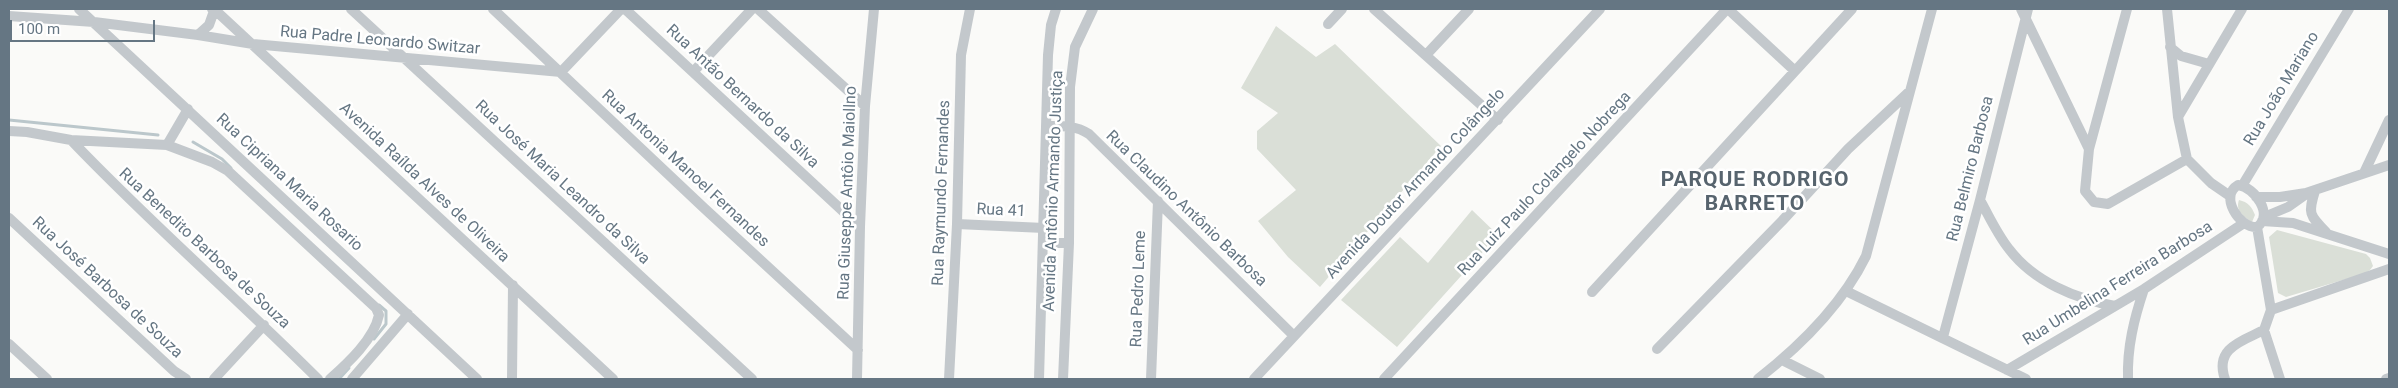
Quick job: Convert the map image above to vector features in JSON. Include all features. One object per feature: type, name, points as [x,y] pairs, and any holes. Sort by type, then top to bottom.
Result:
[{"type":"street","name":"Rua Cipriana Maria Rosario","points":[[79,9],[477,379]]},
{"type":"street","points":[[198,35],[209,25],[214,12],[213,9]]},
{"type":"street","name":"Avenida Raílda Alves de Oliveira","points":[[213,9],[613,379]]},
{"type":"street","name":"Rua José Maria Leandro da Silva","points":[[351,9],[752,379]]},
{"type":"street","name":"Rua Antonia Manoel Fernandes","points":[[495,9],[704,208],[858,350]]},
{"type":"street","points":[[561,72],[621,9]]},
{"type":"street","name":"Rua Antão Bernardo da Silva","points":[[625,9],[860,227]]},
{"type":"street","points":[[693,72],[752,9]]},
{"type":"street","points":[[758,9],[865,106]]},
{"type":"street","name":"Rua Giuseppe Antôio Maiollno","points":[[857,379],[865,106],[874,9]]},
{"type":"street","name":"Rua Raymundo Fernandes","points":[[949,379],[957,224],[961,55],[970,9]]},
{"type":"street","name":"Avenida Antônio Armando Justiça","points":[[1039,379],[1049,39],[1056,9]]},
{"type":"street","name":"Avenida Antônio Armando Justiça","points":[[1063,379],[1068,243],[1070,87],[1075,47],[1093,9]]},
{"type":"street","points":[[1328,24],[1342,9]]},
{"type":"street","points":[[1374,9],[1498,120]]},
{"type":"street","points":[[1426,55],[1469,9]]},
{"type":"street","name":"Avenida Doutor Armando Colângelo","points":[[1254,379],[1600,9]]},
{"type":"street","points":[[1727,9],[1795,71]]},
{"type":"street","name":"Rua Luiz Paulo Colangelo Nobrega","points":[[1384,379],[1727,9]]},
{"type":"street","points":[[1592,292],[1852,9]]},
{"type":"street","points":[[1758,379],[1790,354],[1846,291],[1866,256],[1932,9]]},
{"type":"street","points":[[2127,9],[2089,149],[2085,190],[2088,197],[2102,204],[2118,200],[2187,159]]},
{"type":"street","points":[[2167,9],[2178,117],[2187,159],[2205,178],[2230,196]]},
{"type":"street","points":[[2178,117],[2242,9]]},
{"type":"street","name":"Rua João Mariano","points":[[2242,186],[2349,9]]},
{"type":"street","points":[[2025,12],[2089,149]]},
{"type":"street","name":"Rua Belmiro Barbosa","points":[[1943,337],[1980,200],[2025,12]]},
{"type":"street","name":"Rua Padre Leonardo Switzar","points":[[9,16],[94,22],[253,44],[561,72]]},
{"type":"street","points":[[2170,48],[2181,56],[2209,64]]},
{"type":"street","points":[[1657,349],[1782,221],[1848,149],[1910,91]]},
{"type":"street","points":[[166,145],[188,109]]},
{"type":"street","points":[[2364,173],[2389,120]]},
{"type":"street","name":"Rua Claudino Antônio Barbosa","points":[[1046,126],[1069,126],[1082,129],[1089,134],[1294,336]]},
{"type":"street","points":[[9,131],[27,132],[71,140],[166,145],[212,162],[228,171],[376,308],[379,315],[375,328],[330,379]]},
{"type":"street","name":"Rua Benedito Barbosa de Souza","points":[[71,140],[124,196],[264,325],[318,379]]},
{"type":"street","points":[[2256,197],[2280,197],[2311,192],[2389,165]]},
{"type":"street","points":[[2280,379],[2264,330],[2271,310],[2261,221],[2263,210],[2256,197],[2242,186],[2233,188],[2230,196],[2232,208],[2249,227],[2261,221],[2288,207],[2311,192]]},
{"type":"street","points":[[2311,192],[2309,208],[2312,218],[2326,232]]},
{"type":"street","points":[[1980,200],[2010,250],[2029,270],[2052,285],[2071,294],[2094,302],[2115,306]]},
{"type":"street","name":"Rua Pedro Leme","points":[[1150,379],[1158,201]]},
{"type":"street","name":"Rua José Barbosa de Souza","points":[[9,218],[174,371],[186,379]]},
{"type":"street","points":[[2261,221],[2293,223],[2326,232],[2389,254]]},
{"type":"street","name":"Rua Umbelina Ferreira Barbosa","points":[[2007,370],[2144,289],[2244,223]]},
{"type":"street","name":"Rua 41","points":[[957,224],[1044,228]]},
{"type":"street","points":[[1044,243],[1068,243]]},
{"type":"street","points":[[2271,310],[2389,269]]},
{"type":"street","points":[[512,379],[513,285]]},
{"type":"street","points":[[2128,379],[2128,352],[2134,321],[2144,289]]},
{"type":"street","points":[[1846,291],[2026,379]]},
{"type":"street","points":[[352,379],[408,314]]},
{"type":"street","points":[[214,379],[264,325]]},
{"type":"street","points":[[2226,379],[2222,363],[2228,350],[2264,330]]},
{"type":"street","points":[[9,344],[47,379]]},
{"type":"street","points":[[1782,360],[1820,379]]},
{"type":"shaded area","points":[[1276,26],[1316,57],[1335,44],[1441,146],[1320,287],[1288,257],[1258,221],[1296,190],[1257,149],[1257,131],[1278,113],[1241,88]]},
{"type":"shaded area","points":[[2239,200],[2249,205],[2255,215],[2252,222],[2243,216],[2239,210]]},
{"type":"shaded area","points":[[1472,210],[1498,235],[1397,347],[1341,300],[1400,237],[1428,263]]},
{"type":"shaded area","points":[[2277,230],[2366,254],[2373,266],[2363,274],[2286,297],[2278,293],[2269,237]]},
{"type":"waterway","points":[[9,120],[158,135]]},
{"type":"waterway","points":[[193,142],[222,159],[231,168]]},
{"type":"waterway","points":[[374,339],[386,324],[386,311],[379,305]]},
{"type":"waterway","points":[[339,379],[349,368]]},
{"type":"district","name":"PARQUE RODRIGO BARRETO","points":[[1755,193]]}]
